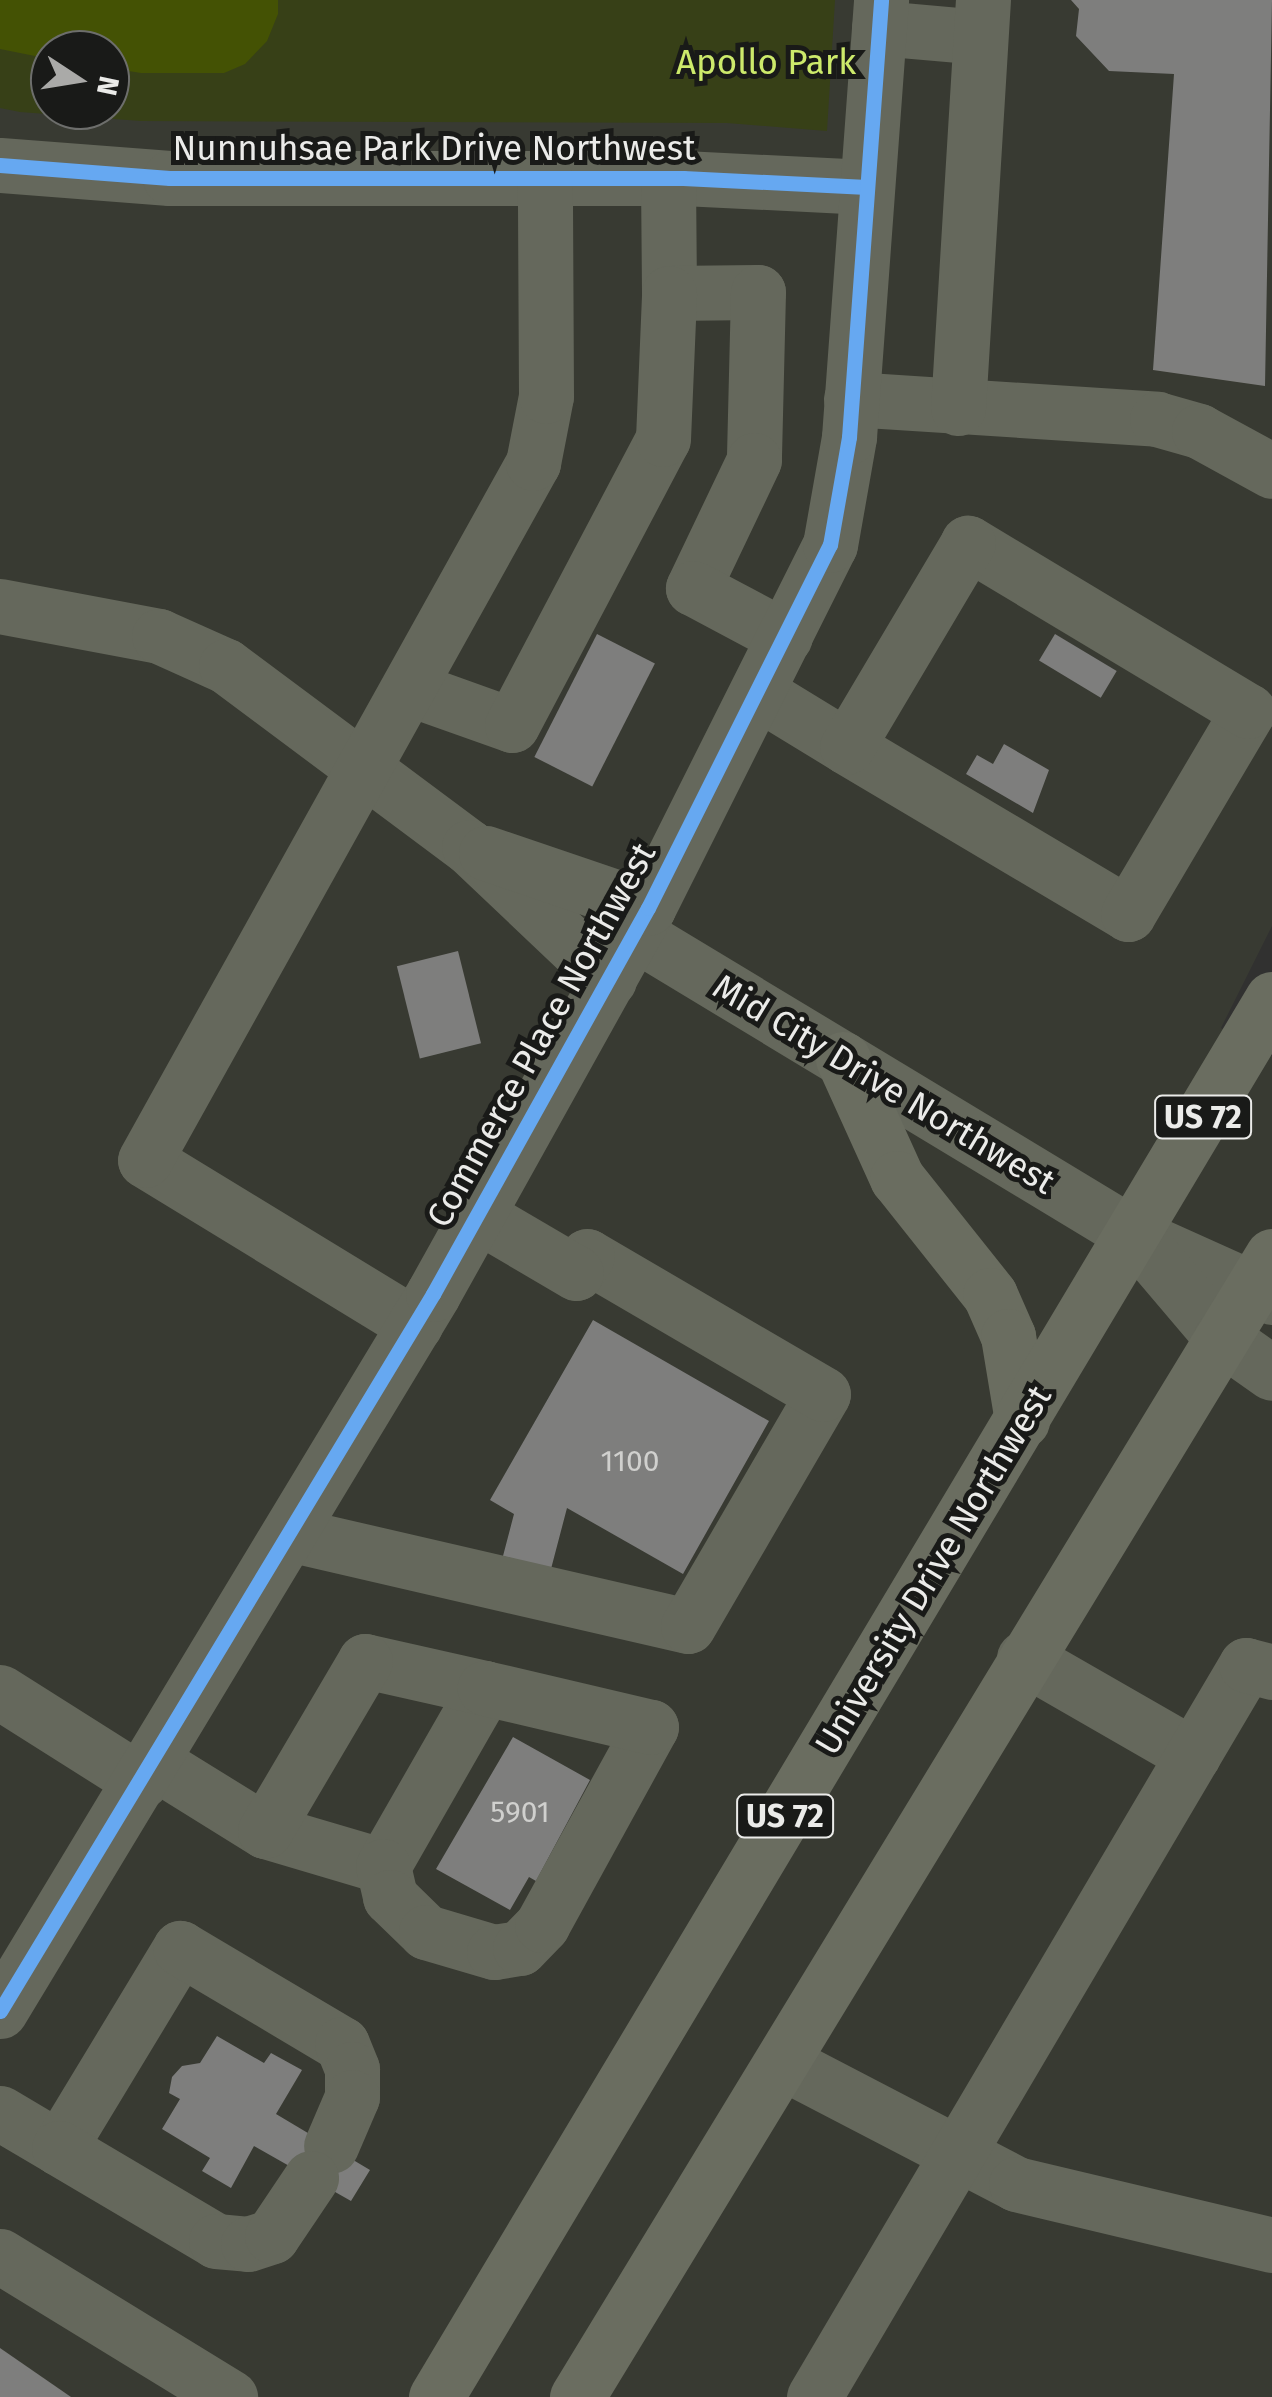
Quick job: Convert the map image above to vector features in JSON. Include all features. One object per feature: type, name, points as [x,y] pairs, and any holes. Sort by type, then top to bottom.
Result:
[{"type":"highway","name":"University Drive Northwest","points":[[436,2397],[1272,1000]]},
{"type":"highway","points":[[843,1059],[897,1178],[990,1295],[1008,1336],[1022,1421]]},
{"type":"highway","points":[[577,2397],[1221,1337],[1266,1279]]},
{"type":"street","points":[[880,14],[981,18],[958,408]]},
{"type":"street","name":"Commerce Place Northwest","points":[[0,2011],[415,1325],[477,1215],[630,940],[785,637],[838,517],[851,399],[880,14]]},
{"type":"street","name":"Nunnuhsae Park Drive Northwest","points":[[0,165],[170,178],[668,178],[867,187]]},
{"type":"street","points":[[415,1325],[145,1160],[367,771],[534,464],[543,429],[545,178]]},
{"type":"street","points":[[412,689],[512,726],[598,569],[662,440],[669,293],[668,178]]},
{"type":"street","points":[[669,293],[758,292],[754,460],[692,588],[785,637]]},
{"type":"street","points":[[851,399],[1157,419],[1199,431],[1272,472]]},
{"type":"street","points":[[757,692],[847,747],[1128,914],[1248,711],[968,543],[847,747]]},
{"type":"street","name":"Mid City Drive Northwest","points":[[0,606],[191,647],[468,847],[843,1059],[1134,1234]]},
{"type":"street","name":"Mid City Drive Northwest","points":[[468,847],[630,940]]},
{"type":"street","points":[[289,1534],[688,1626],[823,1394],[586,1256],[576,1273],[477,1215]]},
{"type":"street","points":[[1134,1234],[1266,1279]]},
{"type":"street","points":[[1134,1234],[1221,1337],[1272,1373]]},
{"type":"street","points":[[1024,1658],[1193,1755]]},
{"type":"street","points":[[266,1831],[365,1661],[485,1688],[651,1726],[542,1925],[520,1948],[494,1952],[426,1932],[390,1896],[383,1866],[485,1688]]},
{"type":"street","points":[[814,2397],[952,2156],[1246,1665],[1272,1672]]},
{"type":"street","points":[[0,1692],[266,1831],[383,1866]]},
{"type":"street","points":[[0,2113],[216,2241],[248,2244],[272,2236],[321,2162],[352,2097],[352,2069],[342,2044],[180,1948],[60,2148]]},
{"type":"street","points":[[782,2062],[952,2156],[1016,2184],[1272,2245]]},
{"type":"street","points":[[0,2256],[230,2397]]},
{"type":"shaded area","points":[[0,0],[1272,0],[1272,926],[1221,1028],[1272,1056],[1272,2397],[0,2397]]},
{"type":"shaded area","points":[[0,0],[278,0],[278,14],[267,41],[245,64],[224,73],[130,71],[130,30],[30,30],[30,55],[0,49]]},
{"type":"green space","name":"Apollo Park","points":[[0,0],[835,0],[827,131],[727,123],[130,120],[130,30],[30,30],[30,113],[0,108]]},
{"type":"building","points":[[1071,0],[1272,0],[1265,386],[1153,370],[1174,74],[1109,71],[1076,36],[1079,9]]},
{"type":"building","points":[[597,634],[655,664],[592,786],[534,757]]},
{"type":"building","points":[[1055,634],[1117,671],[1101,698],[1039,661]]},
{"type":"building","points":[[1004,744],[1049,770],[1033,813],[966,774],[977,755],[993,764]]},
{"type":"building","points":[[458,951],[481,1043],[420,1058],[397,966]]},
{"type":"building","points":[[593,1320],[769,1421],[683,1574],[567,1508],[551,1569],[503,1556],[514,1514],[490,1500]]},
{"type":"building","points":[[513,1737],[590,1780],[536,1881],[529,1877],[510,1910],[436,1869]]},
{"type":"building","points":[[217,2036],[264,2063],[271,2053],[302,2070],[276,2114],[370,2170],[351,2201],[254,2146],[231,2188],[202,2171],[210,2158],[162,2129],[180,2099],[169,2093],[172,2077],[182,2066],[200,2063]]},
{"type":"building","points":[[0,2348],[71,2397],[0,2397]]},
{"type":"cycle path","points":[[0,2011],[433,1294],[648,908],[830,545],[849,437],[881,0]]},
{"type":"cycle path","points":[[0,165],[170,178],[683,178],[867,187]]}]
